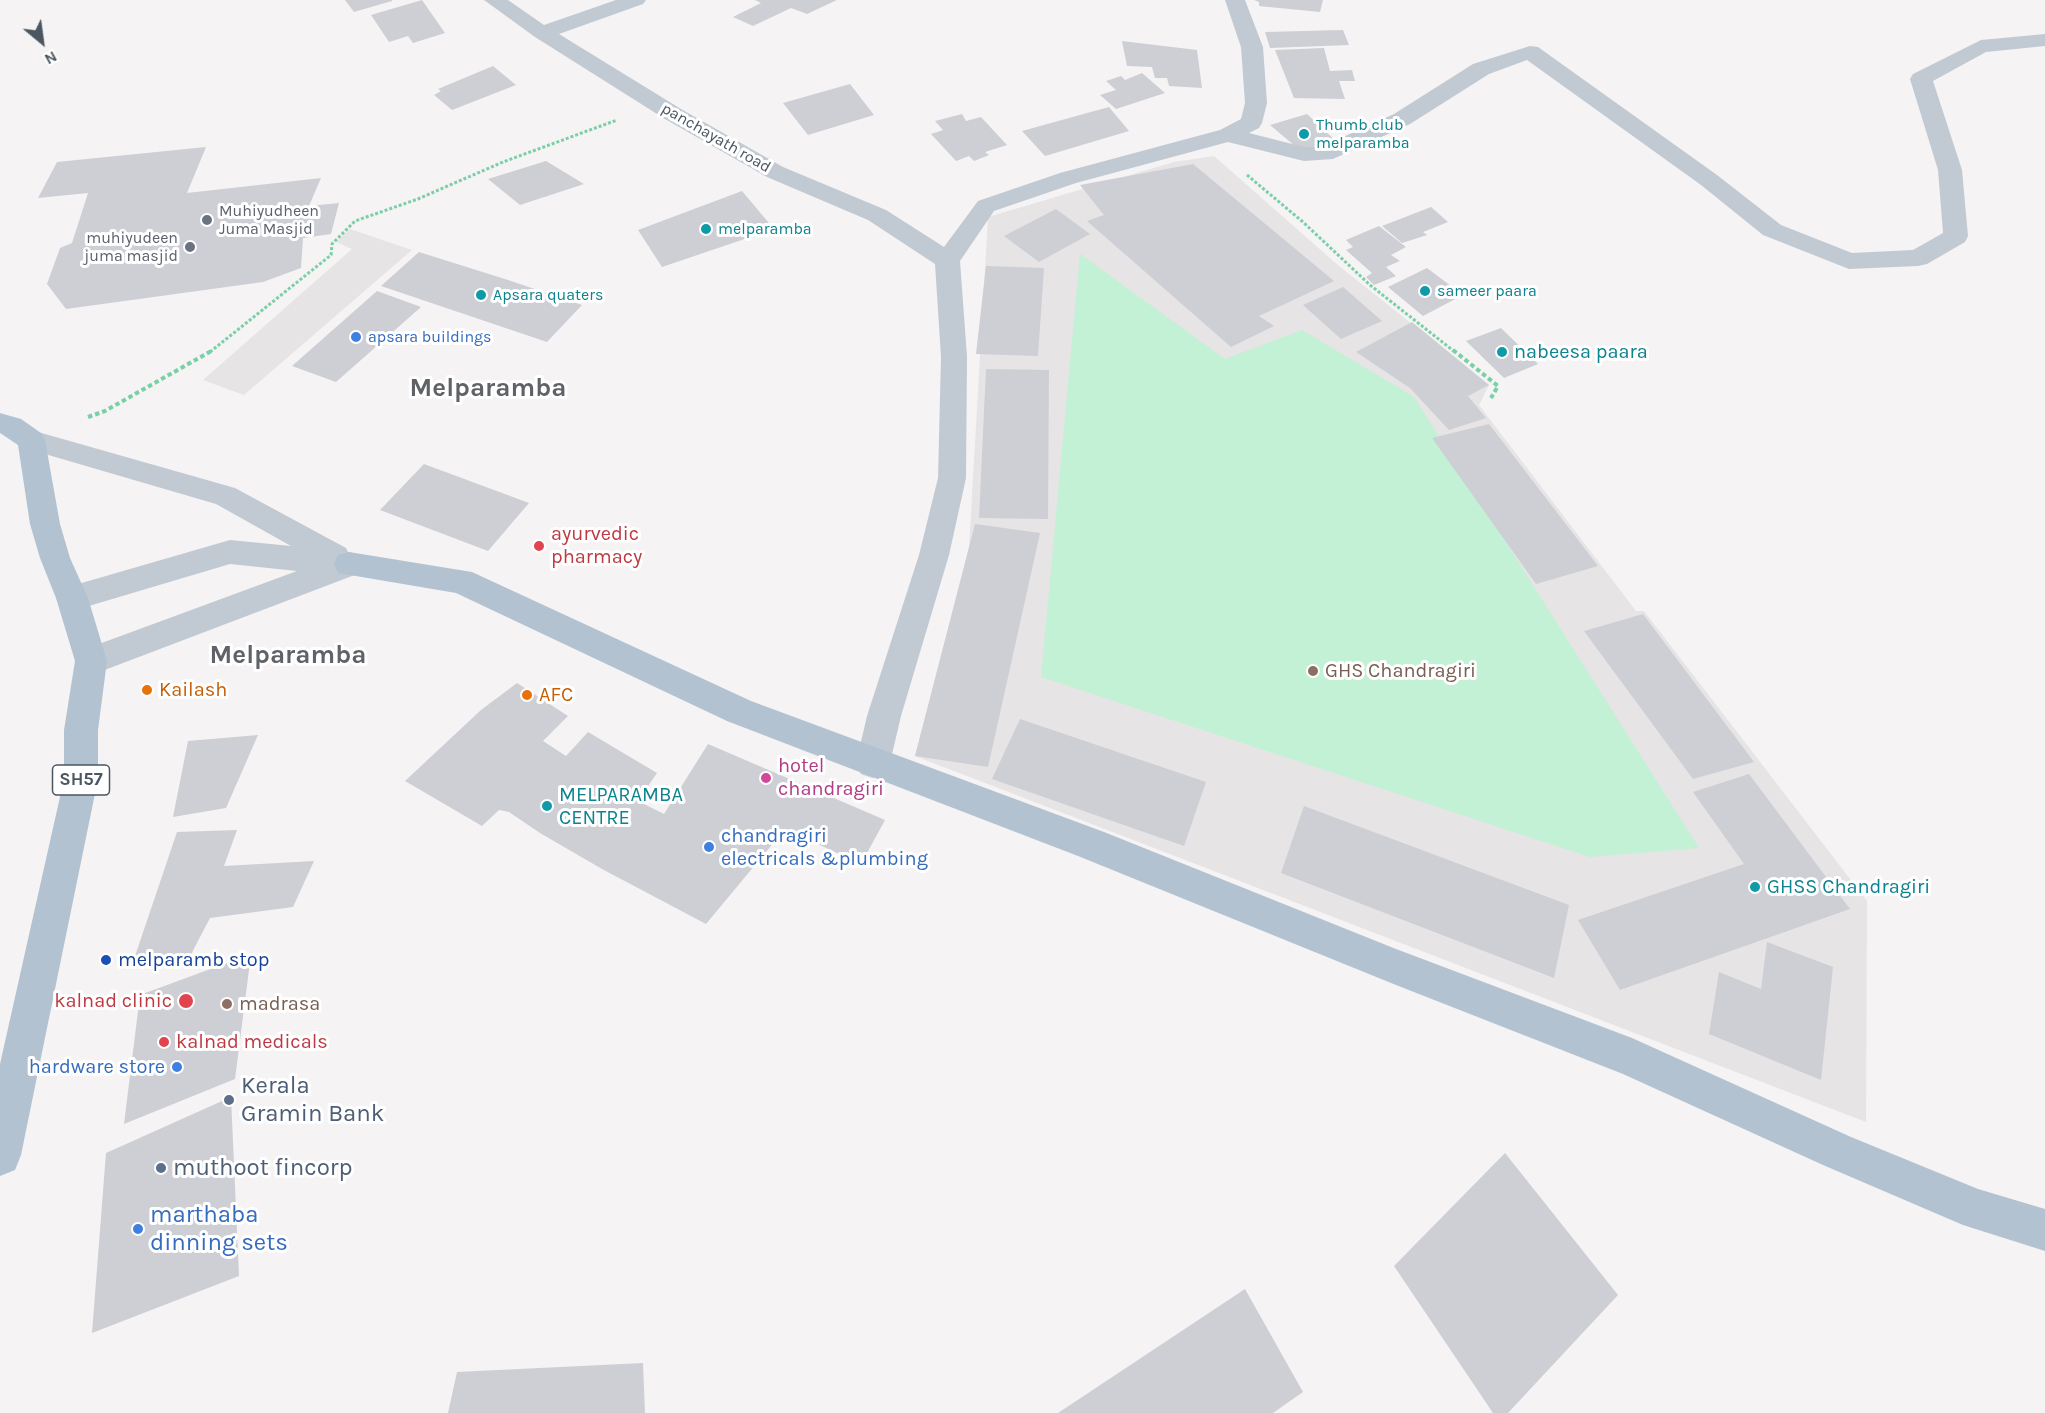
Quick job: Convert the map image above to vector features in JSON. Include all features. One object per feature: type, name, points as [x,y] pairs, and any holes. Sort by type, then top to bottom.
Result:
[{"type":"main road","points":[[0,423],[11,426],[31,440]]},
{"type":"main road","name":"SH57","points":[[0,1155],[81,779],[81,730],[91,661],[72,598],[55,558],[45,524],[31,440]]},
{"type":"main road","points":[[349,564],[461,581],[739,711],[1091,844],[1396,967],[1632,1058],[1838,1151],[1967,1206],[2045,1230]]},
{"type":"street","name":"panchayath road","points":[[494,0],[542,33],[661,107],[775,172],[877,215],[946,260]]},
{"type":"street","points":[[542,33],[636,0]]},
{"type":"street","points":[[873,763],[884,716],[934,555],[952,478],[954,357],[946,260],[986,206],[1068,178],[1228,135],[1251,123],[1256,103],[1252,47],[1235,0]]},
{"type":"street","points":[[1228,135],[1304,154],[1324,154],[1402,119],[1480,69],[1530,52],[1708,180],[1772,231],[1849,261],[1918,258],[1956,236],[1950,170],[1921,80],[1981,46],[2045,40]]},
{"type":"street","points":[[31,440],[225,496],[349,564]]},
{"type":"street","points":[[72,598],[230,552],[349,564]]},
{"type":"street","points":[[91,661],[349,564]]},
{"type":"path","points":[[31,440],[105,411],[217,348],[331,255],[332,244],[355,221],[418,199],[503,162],[576,134],[661,107]]},
{"type":"path","points":[[1247,174],[1303,222],[1370,285],[1498,386],[1491,398]]},
{"type":"shaded area","name":"GHS Chandragiri","points":[[1214,156],[1339,266],[1489,385],[1479,405],[1636,611],[1644,611],[1867,901],[1866,1122],[915,756],[969,548],[988,217],[1174,162]]},
{"type":"shaded area","points":[[350,229],[412,250],[244,395],[203,380],[352,249],[336,242]]},
{"type":"green space","points":[[1080,254],[1225,359],[1302,330],[1414,397],[1699,848],[1590,857],[1041,677]]},
{"type":"building","points":[[345,0],[392,0],[392,1],[354,12]]},
{"type":"building","points":[[422,0],[445,33],[413,43],[408,36],[389,42],[371,15]]},
{"type":"building","points":[[755,0],[837,0],[807,14],[791,8],[753,26],[733,17],[761,3]]},
{"type":"building","points":[[1254,0],[1323,0],[1320,12],[1259,6],[1259,2]]},
{"type":"building","points":[[1343,30],[1349,45],[1270,48],[1265,32]]},
{"type":"building","points":[[1122,41],[1197,50],[1202,88],[1169,86],[1167,78],[1155,78],[1152,67],[1127,66]]},
{"type":"building","points":[[1324,48],[1330,71],[1352,70],[1355,81],[1339,81],[1345,99],[1294,98],[1275,50]]},
{"type":"building","points":[[493,66],[516,85],[452,110],[434,95],[441,91],[438,89]]},
{"type":"building","points":[[1142,73],[1165,93],[1116,109],[1100,95],[1116,90],[1106,81],[1121,76],[1125,80]]},
{"type":"building","points":[[850,84],[874,115],[808,135],[783,103]]},
{"type":"building","points":[[1109,107],[1129,131],[1045,156],[1022,131]]},
{"type":"building","points":[[962,114],[966,121],[981,117],[1007,145],[985,152],[989,155],[974,161],[969,156],[956,161],[931,134],[943,130],[935,121]]},
{"type":"building","name":"Thumb club melparamba","points":[[1307,114],[1338,143],[1302,152],[1270,125]]},
{"type":"building","name":"Muhiyudheen Juma Masjid","points":[[206,147],[187,193],[321,178],[309,206],[339,203],[331,234],[303,238],[301,268],[263,282],[66,309],[47,284],[60,248],[72,243],[88,193],[38,198],[57,162]]},
{"type":"building","points":[[546,161],[584,184],[520,205],[488,179]]},
{"type":"building","points":[[1193,164],[1334,281],[1259,316],[1274,326],[1231,347],[1087,221],[1104,215],[1080,185]]},
{"type":"building","name":"melparamba","points":[[742,191],[774,229],[662,267],[638,230]]},
{"type":"building","points":[[1431,207],[1448,222],[1423,232],[1427,235],[1402,243],[1382,226]]},
{"type":"building","points":[[1056,209],[1090,234],[1039,262],[1004,236]]},
{"type":"building","points":[[1379,226],[1406,247],[1391,255],[1400,261],[1386,267],[1396,276],[1374,285],[1366,277],[1372,273],[1346,250],[1353,247],[1346,240]]},
{"type":"building","name":"Apsara quaters","points":[[419,252],[582,305],[547,342],[381,286]]},
{"type":"building","points":[[986,266],[1044,268],[1038,356],[976,354]]},
{"type":"building","name":"sameer paara","points":[[1427,268],[1463,295],[1423,316],[1388,287]]},
{"type":"building","points":[[1343,287],[1382,321],[1341,339],[1303,305]]},
{"type":"building","name":"apsara buildings","points":[[377,291],[421,307],[336,382],[292,366]]},
{"type":"building","points":[[1412,322],[1489,385],[1468,396],[1486,418],[1449,430],[1410,388],[1356,352]]},
{"type":"building","name":"nabeesa paara","points":[[1501,328],[1538,364],[1504,378],[1466,341]]},
{"type":"building","points":[[986,369],[1049,370],[1048,519],[979,518]]},
{"type":"building","points":[[1489,424],[1598,566],[1536,584],[1432,438]]},
{"type":"building","points":[[424,464],[529,503],[488,551],[380,510]]},
{"type":"building","points":[[975,524],[1040,533],[988,767],[915,756]]},
{"type":"building","points":[[1643,614],[1754,762],[1693,779],[1584,631]]},
{"type":"building","name":"MELPARAMBA CENTRE","points":[[517,683],[568,716],[543,741],[566,756],[588,732],[657,773],[638,801],[664,814],[708,744],[885,820],[861,864],[785,829],[706,924],[602,869],[509,812],[499,810],[482,826],[405,781],[481,710]]},
{"type":"building","points":[[1020,719],[1206,782],[1184,846],[992,779]]},
{"type":"building","points":[[258,735],[226,808],[173,817],[188,741]]},
{"type":"building","name":"GHSS Chandragiri","points":[[1749,774],[1850,909],[1620,990],[1578,920],[1744,864],[1693,792]]},
{"type":"building","points":[[1304,806],[1569,905],[1554,978],[1281,873]]},
{"type":"building","points":[[237,830],[224,866],[314,861],[293,907],[210,918],[188,960],[133,962],[177,832]]},
{"type":"building","name":"GHSS Chandragiri","points":[[1767,942],[1833,967],[1821,1080],[1709,1034],[1719,972],[1761,989]]},
{"type":"building","points":[[251,954],[235,1079],[124,1124],[140,995]]},
{"type":"building","points":[[231,1097],[239,1276],[92,1333],[106,1153]]},
{"type":"building","points":[[1505,1153],[1618,1295],[1508,1413],[1493,1413],[1394,1266]]},
{"type":"building","points":[[1245,1289],[1303,1392],[1273,1413],[1058,1413]]},
{"type":"building","points":[[643,1363],[645,1413],[448,1413],[457,1372]]},
{"type":"place","name":"Thumb club melparamba","points":[[1304,134]]},
{"type":"place","name":"Muhiyudheen Juma Masjid","points":[[207,220]]},
{"type":"place","name":"melparamba","points":[[706,229]]},
{"type":"place","name":"muhiyudeen juma masjid","points":[[190,247]]},
{"type":"place","name":"sameer paara","points":[[1425,291]]},
{"type":"place","name":"Apsara quaters","points":[[481,295]]},
{"type":"place","name":"apsara buildings","points":[[356,337]]},
{"type":"place","name":"nabeesa paara","points":[[1502,352]]},
{"type":"place","name":"ayurvedic pharmacy","points":[[539,546]]},
{"type":"place","name":"GHS Chandragiri","points":[[1313,671]]},
{"type":"place","name":"Kailash","points":[[147,690]]},
{"type":"place","name":"AFC","points":[[527,695]]},
{"type":"place","name":"hotel chandragiri","points":[[766,778]]},
{"type":"place","name":"MELPARAMBA CENTRE","points":[[547,806]]},
{"type":"place","name":"chandragiri electricals &plumbing","points":[[709,847]]},
{"type":"place","name":"GHSS Chandragiri","points":[[1755,887]]},
{"type":"place","name":"melparamb stop","points":[[106,960]]},
{"type":"place","name":"kalnad clinic","points":[[186,1001]]},
{"type":"place","name":"madrasa","points":[[227,1004]]},
{"type":"place","name":"kalnad medicals","points":[[164,1042]]},
{"type":"place","name":"hardware store","points":[[177,1067]]},
{"type":"place","name":"Kerala Gramin Bank","points":[[229,1100]]},
{"type":"place","name":"muthoot fincorp","points":[[161,1168]]},
{"type":"place","name":"marthaba dinning sets","points":[[138,1229]]},
{"type":"district","name":"Melparamba","points":[[488,389]]},
{"type":"district","name":"Melparamba","points":[[288,656]]}]
